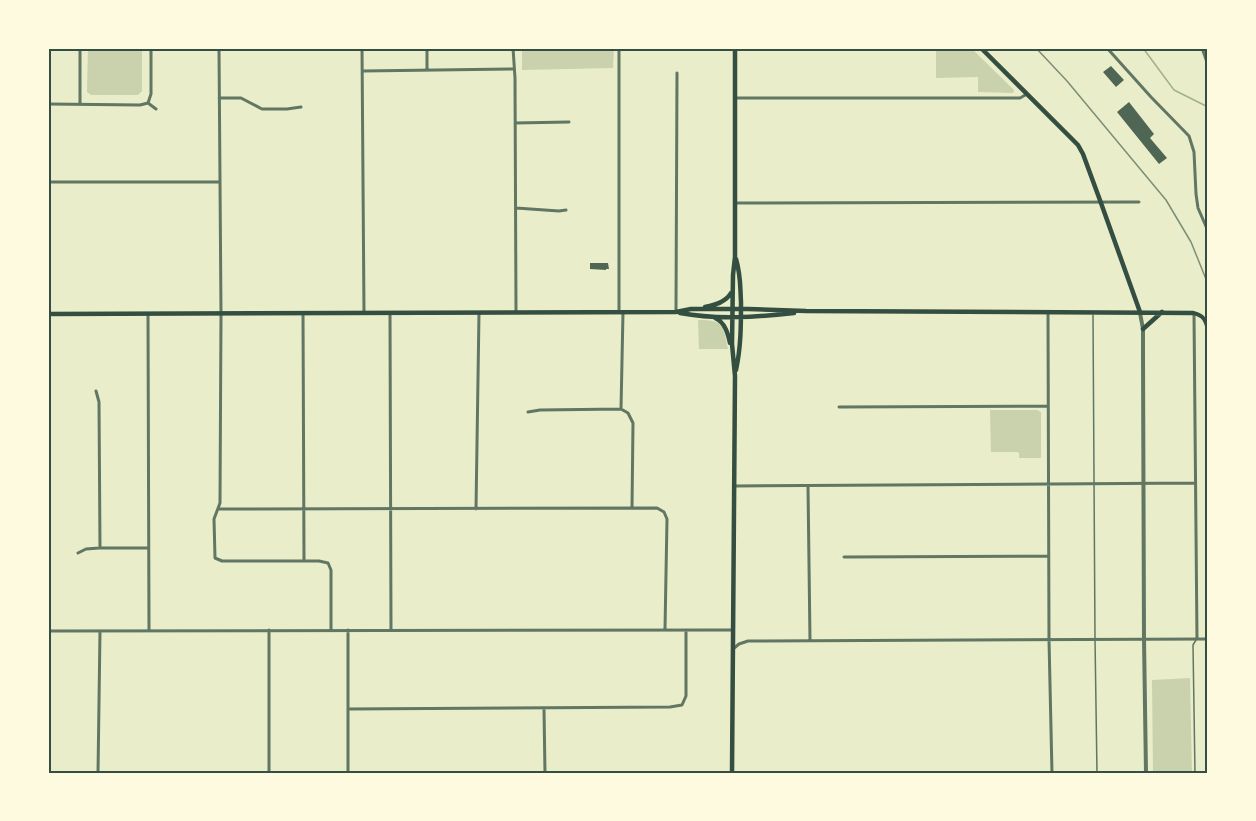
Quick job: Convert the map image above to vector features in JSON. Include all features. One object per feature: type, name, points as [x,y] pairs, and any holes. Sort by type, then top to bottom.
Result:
[{"type":"main road","points":[[732,355],[736,203],[735,48]]},
{"type":"main road","points":[[981,48],[1078,145],[1140,312]]},
{"type":"main road","points":[[735,257],[741,274],[740,354],[735,376]]},
{"type":"main road","points":[[676,312],[723,301],[733,290]]},
{"type":"main road","points":[[691,309],[1194,312],[1204,318],[1208,330]]},
{"type":"main road","points":[[48,314],[676,312],[711,317],[771,316],[806,311]]},
{"type":"main road","points":[[1143,329],[1162,312]]},
{"type":"main road","points":[[711,317],[724,325],[730,340],[735,376],[732,773]]},
{"type":"street","points":[[80,48],[80,104]]},
{"type":"street","points":[[148,103],[151,94],[151,48]]},
{"type":"street","points":[[219,48],[220,503],[214,519],[215,558],[222,561],[319,561],[328,563],[331,570],[332,630]]},
{"type":"street","points":[[362,48],[364,313]]},
{"type":"street","points":[[427,48],[427,70]]},
{"type":"street","points":[[513,48],[516,312]]},
{"type":"street","points":[[619,48],[621,409]]},
{"type":"street","points":[[1107,48],[1189,136],[1194,152],[1198,208],[1208,231]]},
{"type":"street","points":[[1202,48],[1208,65]]},
{"type":"street","points":[[362,71],[514,69]]},
{"type":"street","points":[[676,312],[677,73]]},
{"type":"street","points":[[736,98],[1020,98],[1027,94]]},
{"type":"street","points":[[219,98],[241,98],[262,109],[301,107]]},
{"type":"street","points":[[48,104],[140,105],[148,103]]},
{"type":"street","points":[[148,103],[156,109]]},
{"type":"street","points":[[515,123],[569,122]]},
{"type":"street","points":[[48,182],[220,182]]},
{"type":"street","points":[[736,203],[1139,202]]},
{"type":"street","points":[[516,208],[566,210]]},
{"type":"street","points":[[1048,311],[1048,556],[1052,773]]},
{"type":"street","points":[[1140,312],[1143,329],[1146,773]]},
{"type":"street","points":[[1194,312],[1197,639]]},
{"type":"street","points":[[303,313],[304,561]]},
{"type":"street","points":[[390,313],[391,630]]},
{"type":"street","points":[[476,508],[479,313]]},
{"type":"street","points":[[148,314],[149,631]]},
{"type":"street","points":[[96,391],[99,402],[100,548]]},
{"type":"street","points":[[839,407],[1047,406]]},
{"type":"street","points":[[528,412],[621,409],[628,413],[633,423],[632,508]]},
{"type":"street","points":[[734,486],[1195,483]]},
{"type":"street","points":[[807,486],[810,640]]},
{"type":"street","points":[[218,509],[657,508],[664,512],[667,519],[665,629]]},
{"type":"street","points":[[78,553],[86,549],[100,548],[149,548]]},
{"type":"street","points":[[844,557],[1048,556]]},
{"type":"street","points":[[269,630],[269,773]]},
{"type":"street","points":[[348,630],[348,773]]},
{"type":"street","points":[[348,709],[670,707],[682,705],[686,696],[686,630]]},
{"type":"street","points":[[48,631],[734,630]]},
{"type":"street","points":[[98,773],[100,631]]},
{"type":"street","points":[[733,649],[741,643],[752,641],[1208,639]]},
{"type":"street","points":[[544,708],[544,773]]},
{"type":"lane","points":[[1093,312],[1097,773]]},
{"type":"lane","points":[[1195,773],[1193,645],[1197,639]]},
{"type":"green space","points":[[88,48],[142,48],[142,91],[138,95],[91,95],[87,92]]},
{"type":"green space","points":[[522,48],[614,48],[613,68],[522,70]]},
{"type":"green space","points":[[936,48],[971,48],[1014,90],[1013,93],[978,92],[978,77],[936,78]]},
{"type":"green space","points":[[698,320],[718,323],[725,334],[728,349],[699,349]]},
{"type":"green space","points":[[990,410],[1037,410],[1041,412],[1041,458],[1019,458],[1017,452],[991,452]]},
{"type":"green space","points":[[1190,678],[1192,773],[1153,773],[1152,680]]},
{"type":"building","points":[[1111,66],[1124,80],[1116,87],[1103,72]]},
{"type":"building","points":[[1129,102],[1154,134],[1150,138],[1167,158],[1159,164],[1117,112]]},
{"type":"building","points":[[590,263],[608,263],[609,269],[590,269]]},
{"type":"waterway","points":[[1143,48],[1174,90],[1208,107]]},
{"type":"railway","points":[[1036,48],[1067,81],[1166,200],[1191,242],[1208,284]]}]
